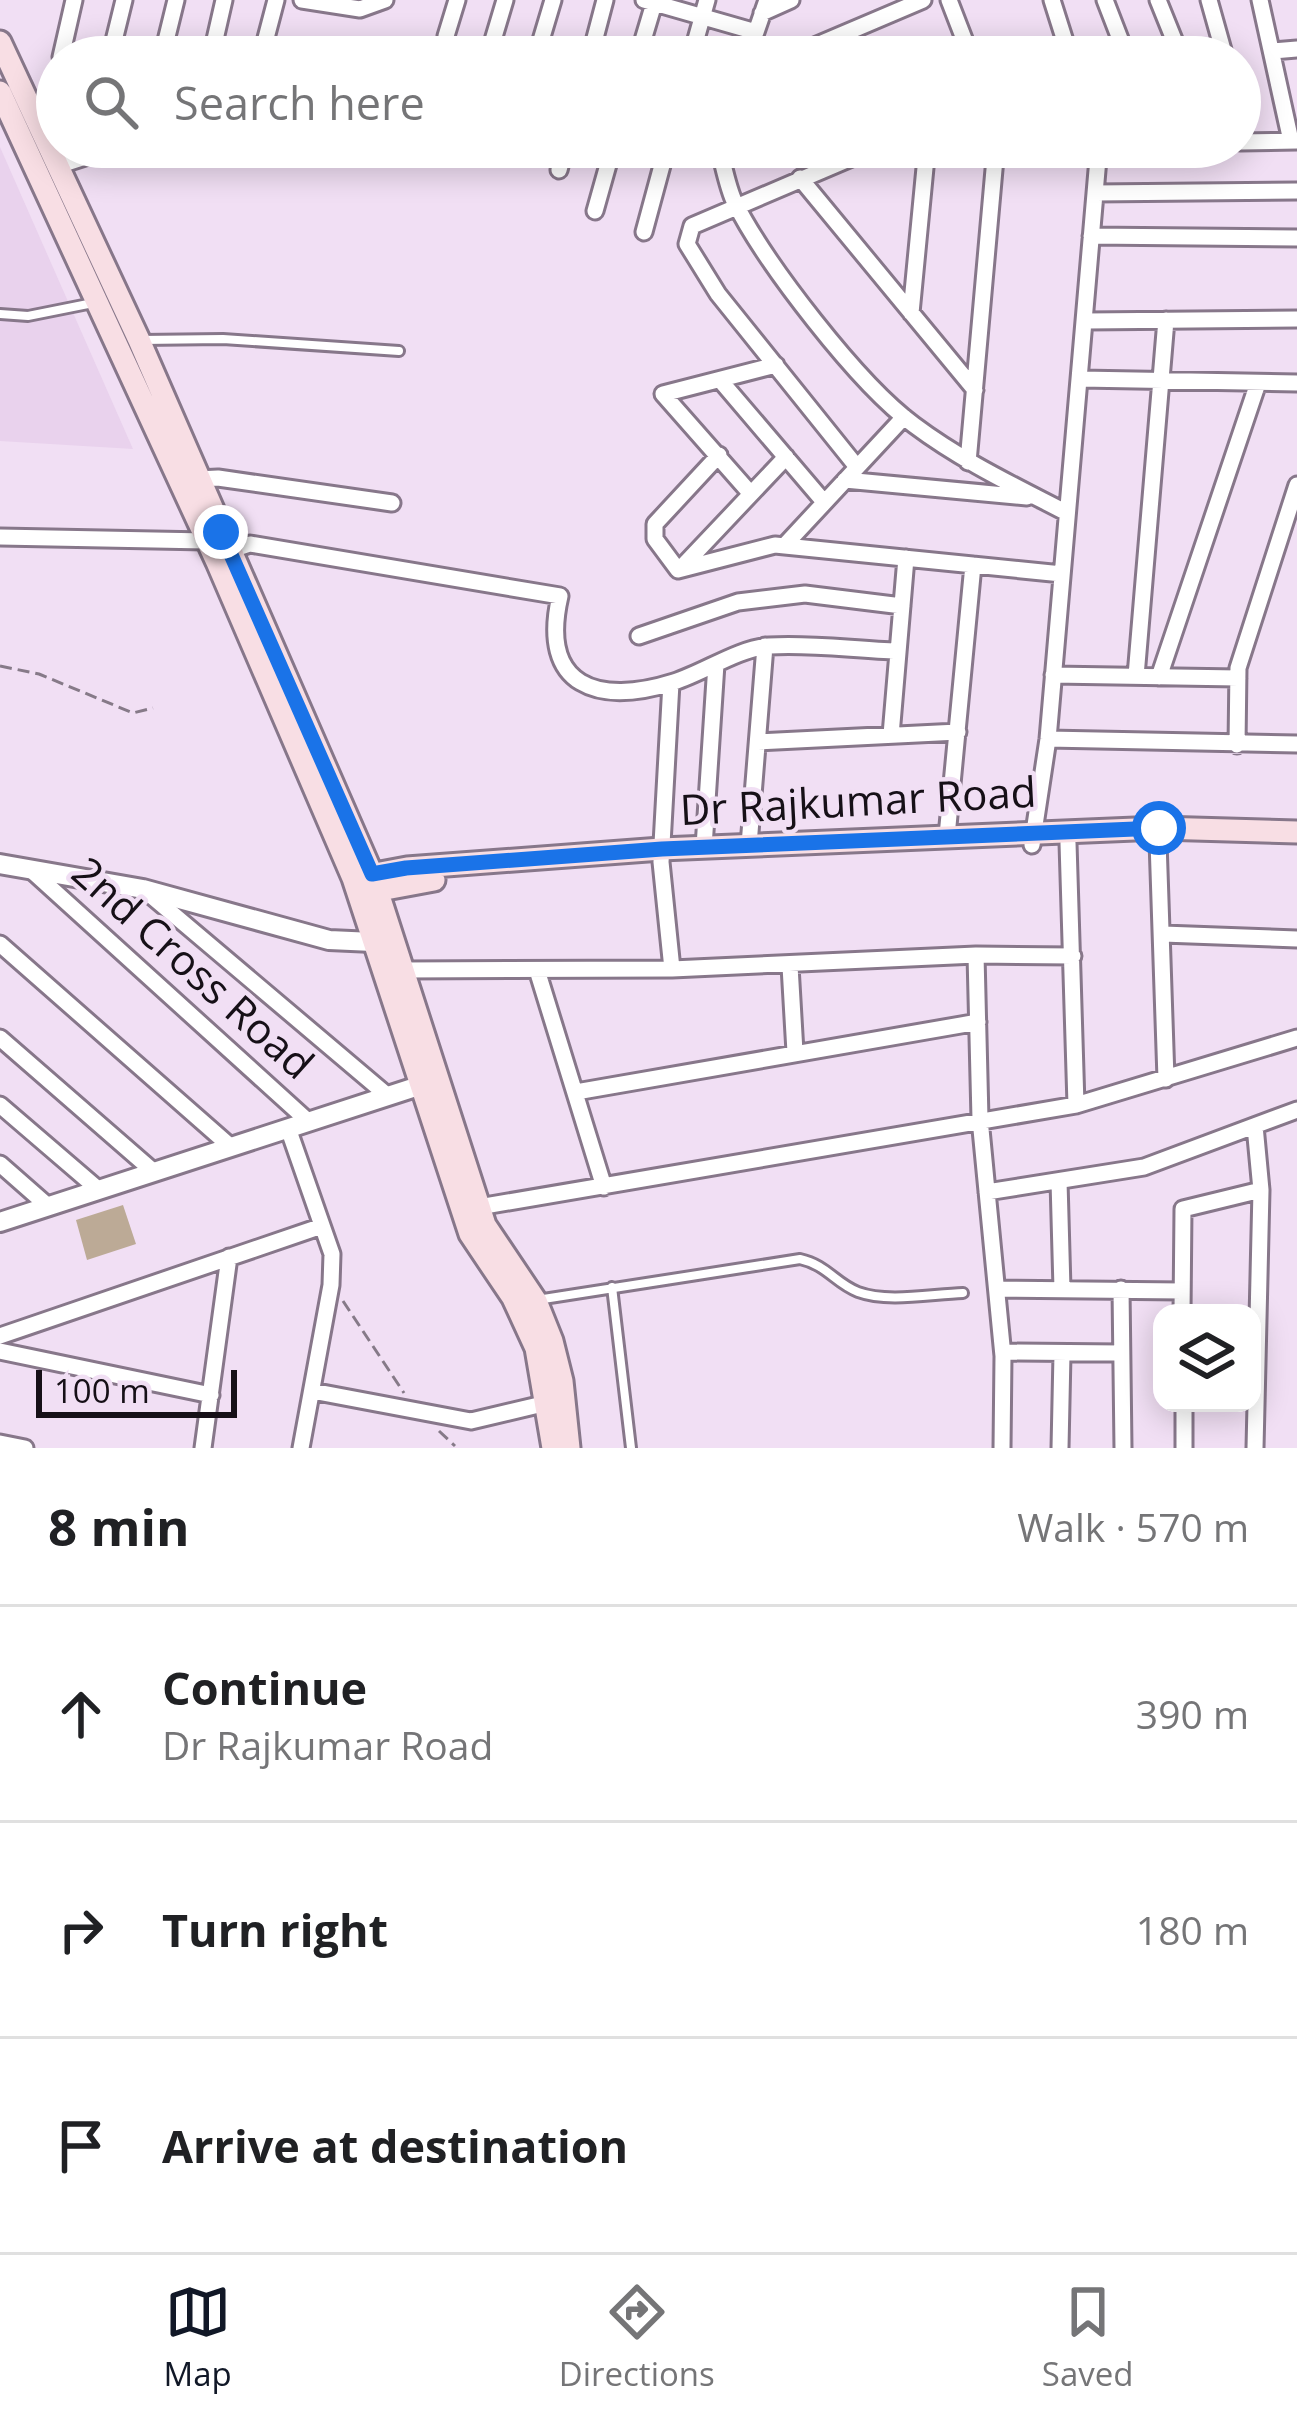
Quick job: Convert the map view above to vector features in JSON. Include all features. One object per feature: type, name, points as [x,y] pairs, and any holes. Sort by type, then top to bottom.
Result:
[{"type":"main road","points":[[0,42],[36,119]]},
{"type":"main road","points":[[0,92],[36,161]]},
{"type":"main road","points":[[39,168],[107,298],[139,340],[365,884],[373,942],[471,1209],[470,1234],[528,1327],[548,1403],[553,1448]]},
{"type":"main road","points":[[58,168],[206,541],[403,970],[428,1083]]},
{"type":"main road","name":"Dr Rajkumar Road","points":[[365,884],[661,855],[1159,828],[1297,832]]},
{"type":"main road","name":"Dr Rajkumar Road","points":[[661,855],[704,847],[946,836],[1068,843],[1297,845]]},
{"type":"main road","points":[[471,1209],[536,1301],[562,1381],[569,1448]]},
{"type":"street","points":[[66,36],[74,0]]},
{"type":"street","points":[[115,36],[124,0]]},
{"type":"street","points":[[167,36],[176,0]]},
{"type":"street","points":[[216,36],[224,0]]},
{"type":"street","points":[[267,36],[276,0]]},
{"type":"street","points":[[302,0],[360,9],[385,0]]},
{"type":"street","points":[[446,36],[457,0]]},
{"type":"street","points":[[494,36],[505,0]]},
{"type":"street","points":[[542,36],[553,0]]},
{"type":"street","points":[[596,36],[605,0]]},
{"type":"street","points":[[753,36],[765,6],[791,0]]},
{"type":"street","points":[[838,36],[923,0]]},
{"type":"street","points":[[949,0],[962,36]]},
{"type":"street","points":[[1052,0],[1063,36]]},
{"type":"street","points":[[1105,0],[1119,36]]},
{"type":"street","points":[[1158,0],[1173,36]]},
{"type":"street","points":[[1209,0],[1219,36]]},
{"type":"street","points":[[1260,0],[1289,96],[1294,141],[1261,140]]},
{"type":"street","points":[[643,36],[651,1],[705,8],[756,32]]},
{"type":"street","points":[[1273,51],[1297,50]]},
{"type":"street","points":[[595,211],[607,168]]},
{"type":"street","points":[[644,232],[661,168]]},
{"type":"street","points":[[726,168],[737,205],[807,308],[860,373],[904,417],[968,462],[1067,513]]},
{"type":"street","points":[[825,168],[692,226],[687,244],[718,294],[776,365],[851,473],[1037,498]]},
{"type":"street","points":[[911,313],[925,168]]},
{"type":"street","points":[[968,462],[995,168]]},
{"type":"street","points":[[1033,838],[1048,739],[1097,168]]},
{"type":"street","points":[[800,178],[975,390]]},
{"type":"street","points":[[1095,193],[1297,191]]},
{"type":"street","points":[[1091,236],[1297,238]]},
{"type":"street","points":[[1087,320],[1297,319]]},
{"type":"street","points":[[1136,676],[1166,320]]},
{"type":"street","points":[[751,494],[662,394],[776,365]]},
{"type":"street","points":[[1081,379],[1297,383]]},
{"type":"street","points":[[720,380],[824,502]]},
{"type":"street","points":[[1159,676],[1258,383]]},
{"type":"street","points":[[784,546],[904,417]]},
{"type":"street","points":[[679,570],[655,539],[656,524],[719,454]]},
{"type":"street","points":[[679,570],[786,457]]},
{"type":"street","points":[[198,479],[392,503]]},
{"type":"street","points":[[1237,745],[1238,678],[1296,489]]},
{"type":"street","points":[[0,537],[206,541]]},
{"type":"street","points":[[229,551],[250,544],[560,596],[553,624],[554,647],[575,681],[602,689],[671,683],[765,646],[898,651]]},
{"type":"street","points":[[679,570],[784,546],[1062,574]]},
{"type":"street","points":[[891,736],[906,558]]},
{"type":"street","points":[[946,836],[973,565]]},
{"type":"street","points":[[639,636],[760,599],[805,594],[902,606]]},
{"type":"street","points":[[749,845],[765,646]]},
{"type":"street","points":[[704,847],[716,664]]},
{"type":"street","points":[[1053,675],[1238,678]]},
{"type":"street","points":[[671,683],[661,855],[672,969]]},
{"type":"street","points":[[758,742],[958,732]]},
{"type":"street","points":[[1048,739],[1297,744]]},
{"type":"street","points":[[1158,841],[1166,1079]]},
{"type":"street","points":[[1068,843],[1076,1106]]},
{"type":"street","points":[[0,864],[143,889],[329,940],[373,942]]},
{"type":"street","name":"2nd Cross Road","points":[[28,868],[309,1122]]},
{"type":"street","points":[[143,889],[388,1096]]},
{"type":"street","points":[[1162,934],[1297,939]]},
{"type":"street","points":[[0,944],[231,1147]]},
{"type":"street","points":[[403,970],[672,969],[976,955],[1072,956]]},
{"type":"street","points":[[976,955],[980,1119],[1003,1352],[1002,1448]]},
{"type":"street","points":[[790,966],[794,1052]]},
{"type":"street","points":[[537,970],[604,1187]]},
{"type":"street","points":[[576,1092],[977,1022]]},
{"type":"street","points":[[471,1209],[1076,1106],[1297,1038]]},
{"type":"street","points":[[0,1039],[154,1172]]},
{"type":"street","points":[[0,1222],[428,1083]]},
{"type":"street","points":[[0,1105],[99,1190]]},
{"type":"street","points":[[987,1192],[1144,1167],[1297,1110]]},
{"type":"street","points":[[1255,1126],[1261,1190],[1255,1448]]},
{"type":"street","points":[[288,1128],[332,1254],[332,1286],[302,1448]]},
{"type":"street","points":[[0,1164],[49,1207]]},
{"type":"street","points":[[1059,1180],[1062,1289]]},
{"type":"street","points":[[1182,1304],[1183,1209],[1261,1190]]},
{"type":"street","points":[[0,1336],[322,1226]]},
{"type":"street","points":[[203,1448],[229,1258]]},
{"type":"street","points":[[997,1289],[1182,1291]]},
{"type":"street","points":[[1121,1289],[1123,1448]]},
{"type":"street","points":[[0,1351],[211,1395]]},
{"type":"street","points":[[1003,1352],[1121,1353]]},
{"type":"street","points":[[1060,1448],[1062,1354]]},
{"type":"street","points":[[312,1391],[483,1421],[548,1403]]},
{"type":"street","points":[[1184,1412],[1184,1448]]},
{"type":"street","points":[[0,1443],[25,1448]]},
{"type":"lane","points":[[0,314],[28,316],[107,298]]},
{"type":"lane","points":[[139,340],[223,339],[399,351]]},
{"type":"lane","points":[[536,1301],[800,1259],[819,1264],[851,1289],[872,1296],[963,1293]]},
{"type":"lane","points":[[612,1287],[631,1448]]},
{"type":"path","points":[[0,666],[39,674],[133,713],[153,708]]},
{"type":"path","points":[[332,1286],[415,1410]]},
{"type":"path","points":[[437,1430],[455,1446]]},
{"type":"shaded area","points":[[0,147],[133,449],[0,441]]},
{"type":"building","points":[[123,1205],[136,1244],[87,1260],[76,1220]]},
{"type":"route","points":[[221,532],[372,874],[662,849],[1159,828]]}]
